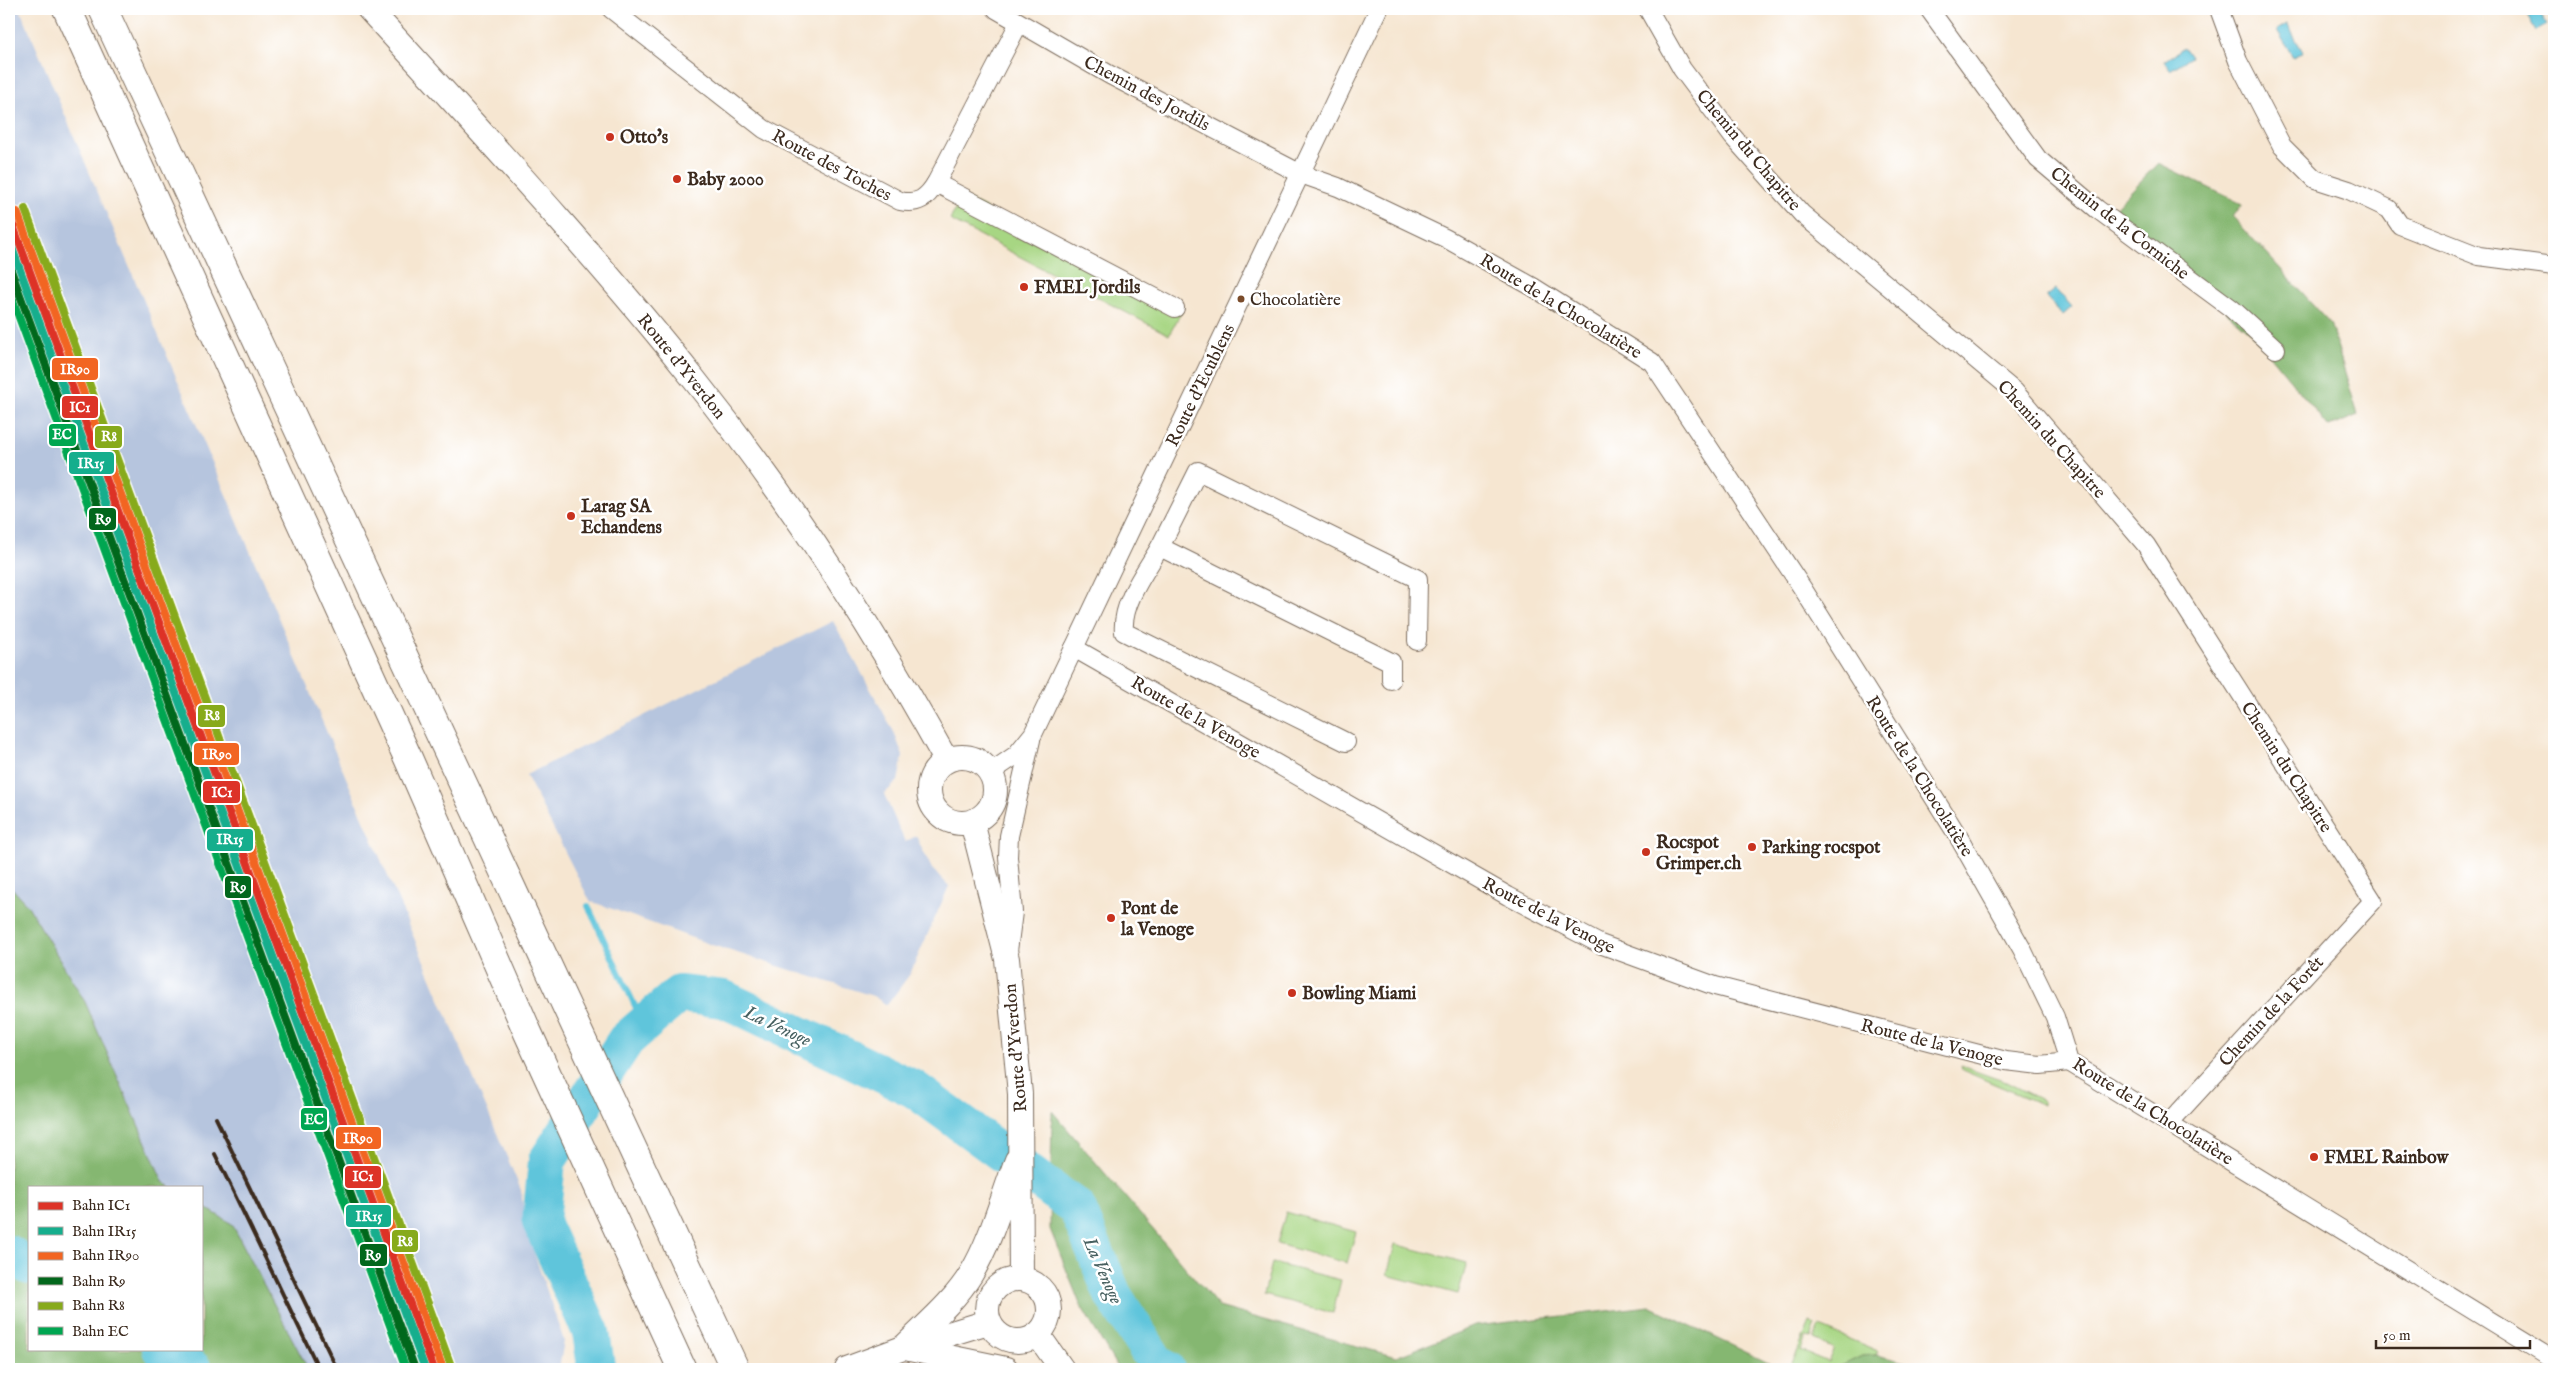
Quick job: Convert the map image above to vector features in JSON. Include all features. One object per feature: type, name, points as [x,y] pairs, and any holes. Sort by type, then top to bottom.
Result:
[{"type":"highway","points":[[67,9],[408,758],[528,1032],[682,1369]]},
{"type":"highway","points":[[103,9],[251,331],[571,1012],[735,1369]]},
{"type":"main road","name":"Route d'Yverdon","points":[[369,9],[596,262],[659,336],[729,424],[841,582],[907,690],[946,760]]},
{"type":"main road","points":[[966,756],[984,764],[991,772],[995,790],[991,807],[983,816],[972,822],[953,822],[937,812],[932,805],[929,784],[935,770],[946,760],[966,756]]},
{"type":"main road","name":"Route d'Yverdon","points":[[972,822],[1007,959],[1020,1094],[1021,1279]]},
{"type":"main road","points":[[903,1348],[954,1297],[970,1276],[990,1235],[1000,1202],[1021,1149]]},
{"type":"main road","points":[[1021,1279],[1039,1287],[1049,1304],[1046,1324],[1038,1335],[1023,1342],[1013,1342],[995,1333],[988,1322],[986,1306],[995,1289],[1002,1283],[1021,1279]]},
{"type":"main road","points":[[847,1369],[903,1348],[988,1322]]},
{"type":"main road","points":[[1038,1335],[1062,1369]]},
{"type":"main road","points":[[903,1348],[1006,1369]]},
{"type":"street","name":"Route des Toches","points":[[611,9],[750,120],[778,137],[900,201],[915,202],[924,199],[936,183],[1007,14]]},
{"type":"street","name":"Route d'Ecublens","points":[[991,772],[1016,755],[1032,734],[1379,9]]},
{"type":"street","name":"Chemin du Chapitre","points":[[1648,9],[1682,69],[1722,122],[1802,214],[2015,392],[2146,545],[2373,901]]},
{"type":"street","name":"Chemin de la Corniche","points":[[1929,9],[2038,159],[2096,210],[2231,308],[2276,349]]},
{"type":"street","points":[[2219,9],[2238,60],[2282,146],[2315,179],[2350,190],[2389,209],[2400,225],[2479,256],[2554,266]]},
{"type":"street","name":"Chemin des Jordils","points":[[1007,14],[1110,75],[1301,174]]},
{"type":"street","name":"Route de la Chocolatière","points":[[1301,174],[1338,187],[1445,238],[1534,287],[1652,362],[1803,589],[1958,836],[2022,949],[2055,1017],[2069,1062],[2170,1122],[2554,1360]]},
{"type":"street","points":[[936,183],[1175,308]]},
{"type":"street","points":[[1346,742],[1124,632],[1123,618],[1143,575],[1160,547],[1198,472],[1418,579],[1417,640]]},
{"type":"street","points":[[1160,547],[1391,662],[1390,680]]},
{"type":"street","name":"Route de la Venoge","points":[[1074,648],[1508,896],[1600,944],[1715,986],[2006,1061],[2040,1065],[2069,1062]]},
{"type":"street","name":"Route d'Ecublens","points":[[1007,959],[1012,912],[1008,858],[1009,836],[1032,734]]},
{"type":"street","name":"Chemin de la Forêt","points":[[2170,1122],[2373,901]]},
{"type":"shaded area","points":[[9,9],[20,9],[521,1190],[526,1229],[564,1341],[559,1369],[307,1368],[232,1224],[202,1206],[202,1186],[169,1186],[163,1182],[85,1002],[28,906],[9,885]]},
{"type":"shaded area","points":[[833,621],[894,732],[903,756],[898,781],[884,794],[905,842],[916,836],[932,869],[949,886],[910,974],[887,1005],[873,996],[712,945],[590,901],[526,775]]},
{"type":"green space","points":[[2158,163],[2242,204],[2233,217],[2330,323],[2358,415],[2329,427],[2251,333],[2110,213]]},
{"type":"green space","points":[[962,196],[1182,311],[1169,335],[950,220]]},
{"type":"green space","points":[[9,885],[28,906],[85,1002],[163,1182],[169,1186],[28,1186],[28,1350],[202,1350],[202,1206],[232,1224],[308,1369],[9,1369]]},
{"type":"green space","points":[[1961,1066],[2006,1082],[2043,1101],[2043,1105],[1962,1070]]},
{"type":"green space","points":[[1052,1111],[1219,1307],[1396,1357],[1475,1326],[1650,1306],[1781,1369],[1118,1369],[1080,1304],[1050,1229]]},
{"type":"green space","points":[[1286,1212],[1356,1232],[1347,1263],[1277,1244]]},
{"type":"green space","points":[[1395,1244],[1467,1263],[1458,1294],[1387,1275]]},
{"type":"green space","points":[[1272,1263],[1341,1280],[1333,1313],[1264,1295]]},
{"type":"green space","points":[[1810,1322],[1816,1325],[1811,1338],[1806,1337],[1801,1351],[1828,1362],[1834,1348],[1814,1339],[1820,1327],[1878,1351],[1876,1355],[1862,1356],[1835,1369],[1790,1369]]},
{"type":"green space","points":[[1876,1355],[1935,1369],[1835,1369],[1862,1356]]},
{"type":"water","points":[[2524,9],[2538,9],[2547,25],[2536,31]]},
{"type":"water","points":[[2287,24],[2303,52],[2293,57],[2277,30]]},
{"type":"water","points":[[2184,47],[2191,57],[2170,70],[2164,61]]},
{"type":"water","points":[[2056,289],[2072,307],[2063,315],[2046,297]]},
{"type":"waterway","points":[[588,906],[644,1025]]},
{"type":"waterway","name":"La Venoge","points":[[594,1369],[596,1366],[591,1332],[541,1222],[547,1161],[626,1040],[679,994],[724,999],[914,1089],[1077,1208],[1113,1295],[1157,1364],[1166,1369]]},
{"type":"waterway","name":"La Venoge","points":[[9,1254],[28,1265]]},
{"type":"waterway","name":"La Venoge","points":[[163,1350],[193,1369]]},
{"type":"railway","points":[[216,1118],[337,1369]]},
{"type":"railway","points":[[215,1154],[319,1369]]},
{"type":"rail line","name":"R8","points":[[25,209],[450,1363]]},
{"type":"rail line","name":"IR90","points":[[17,212],[442,1366]]},
{"type":"rail line","name":"IC1","points":[[9,215],[434,1369]]},
{"type":"rail line","name":"IR15","points":[[9,240],[425,1369]]},
{"type":"rail line","name":"R9","points":[[9,265],[415,1369]]},
{"type":"rail line","name":"EC","points":[[9,290],[406,1369]]},
{"type":"place","name":"Otto's","points":[[610,137]]},
{"type":"place","name":"Baby 2000","points":[[677,179]]},
{"type":"place","name":"FMEL Jordils","points":[[1024,287]]},
{"type":"place","name":"Chocolatière","points":[[1241,299]]},
{"type":"place","name":"Larag SA Echandens","points":[[571,516]]},
{"type":"place","name":"Parking rocspot","points":[[1752,847]]},
{"type":"place","name":"Rocspot Grimper.ch","points":[[1646,852]]},
{"type":"place","name":"Pont de la Venoge","points":[[1111,918]]},
{"type":"place","name":"Bowling Miami","points":[[1292,993]]},
{"type":"place","name":"FMEL Rainbow","points":[[2314,1157]]}]
